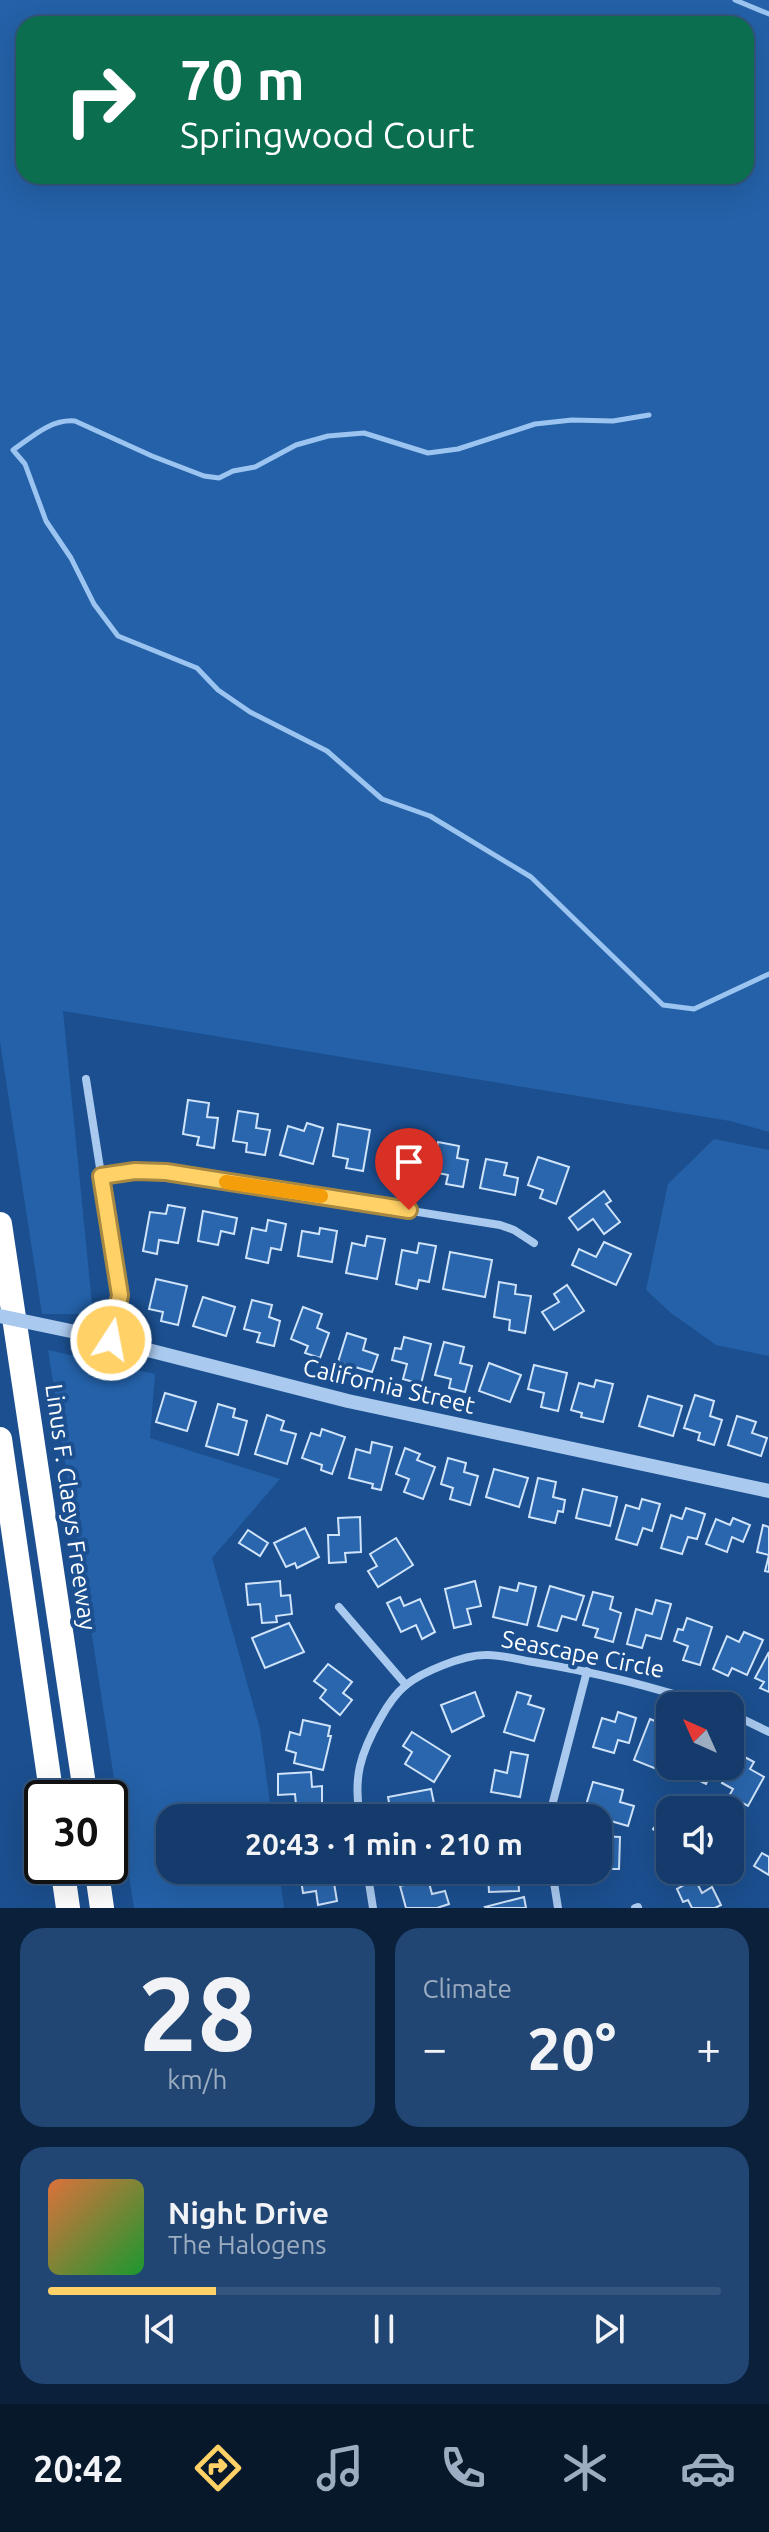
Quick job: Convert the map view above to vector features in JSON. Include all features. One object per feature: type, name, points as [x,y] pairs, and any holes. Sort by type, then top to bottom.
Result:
[{"type":"highway","name":"Linus F. Claeys Freeway","points":[[0,1224],[83,1780]]},
{"type":"highway","points":[[0,1439],[49,1780]]},
{"type":"highway","points":[[65,1884],[68,1908]]},
{"type":"highway","points":[[99,1884],[102,1908]]},
{"type":"street","points":[[86,1079],[120,1295],[111,1340]]},
{"type":"street","points":[[101,1176],[146,1171],[196,1177],[500,1225],[534,1243]]},
{"type":"street","name":"California Street","points":[[0,1316],[111,1340],[348,1401],[769,1491]]},
{"type":"street","points":[[339,1607],[406,1685]]},
{"type":"street","name":"Seascape Circle","points":[[358,1804],[358,1767],[367,1741],[385,1709],[406,1685],[442,1665],[484,1655],[587,1671],[671,1692]]},
{"type":"street","points":[[554,1804],[587,1671]]},
{"type":"street","points":[[744,1720],[769,1732]]},
{"type":"street","points":[[369,1884],[373,1908]]},
{"type":"street","points":[[554,1884],[558,1908]]},
{"type":"shaded area","points":[[0,0],[769,0],[769,1132],[730,1121],[63,1011],[93,1314],[42,1314],[0,1042]]},
{"type":"shaded area","points":[[714,1139],[769,1150],[769,1356],[716,1345],[671,1313],[646,1290],[668,1184]]},
{"type":"shaded area","points":[[48,1350],[155,1374],[150,1438],[280,1479],[212,1558],[260,1729],[270,1804],[156,1804],[156,1884],[281,1884],[284,1908],[134,1908],[128,1869],[128,1780],[114,1780]]},
{"type":"building","points":[[188,1100],[209,1103],[207,1117],[218,1118],[214,1148],[197,1145],[199,1137],[183,1134]]},
{"type":"building","points":[[238,1111],[258,1114],[256,1128],[270,1130],[265,1155],[246,1152],[247,1143],[233,1141]]},
{"type":"building","points":[[307,1123],[323,1128],[313,1164],[280,1155],[288,1126],[304,1131]]},
{"type":"building","points":[[338,1124],[370,1130],[363,1171],[346,1168],[348,1159],[333,1156]]},
{"type":"building","points":[[389,1141],[408,1147],[404,1157],[420,1162],[415,1179],[381,1170]]},
{"type":"building","points":[[438,1142],[459,1146],[457,1158],[468,1160],[463,1187],[446,1184],[448,1175],[433,1172]]},
{"type":"building","points":[[538,1157],[569,1167],[556,1204],[540,1198],[543,1190],[528,1185]]},
{"type":"building","points":[[486,1159],[507,1163],[504,1175],[518,1178],[515,1195],[480,1188]]},
{"type":"building","points":[[604,1191],[611,1201],[606,1204],[620,1222],[604,1234],[593,1219],[578,1230],[569,1218]]},
{"type":"building","points":[[168,1205],[185,1208],[178,1243],[159,1240],[157,1254],[143,1251],[150,1212],[166,1214]]},
{"type":"building","points":[[203,1211],[237,1218],[234,1234],[221,1231],[218,1245],[198,1241]]},
{"type":"building","points":[[268,1220],[286,1224],[281,1250],[271,1248],[268,1263],[246,1258],[252,1228],[266,1231]]},
{"type":"building","points":[[320,1228],[337,1231],[332,1262],[298,1256],[302,1231],[319,1234]]},
{"type":"building","points":[[367,1236],[385,1239],[377,1279],[346,1273],[352,1243],[365,1246]]},
{"type":"building","points":[[604,1242],[631,1254],[616,1285],[572,1265],[579,1249],[596,1257]]},
{"type":"building","points":[[419,1243],[436,1246],[429,1282],[419,1280],[417,1289],[396,1284],[402,1250],[417,1253]]},
{"type":"building","points":[[450,1252],[492,1260],[485,1297],[443,1289]]},
{"type":"building","points":[[156,1279],[187,1286],[178,1325],[161,1321],[163,1312],[149,1309]]},
{"type":"building","points":[[499,1282],[516,1285],[515,1294],[531,1296],[525,1333],[509,1330],[510,1320],[494,1317]]},
{"type":"building","points":[[567,1285],[584,1311],[554,1330],[542,1312],[559,1302],[554,1294]]},
{"type":"building","points":[[203,1297],[235,1307],[226,1336],[193,1326]]},
{"type":"building","points":[[252,1300],[272,1305],[269,1317],[280,1321],[274,1346],[257,1342],[260,1333],[244,1329]]},
{"type":"building","points":[[303,1307],[322,1314],[317,1328],[329,1333],[320,1358],[305,1353],[308,1346],[291,1339]]},
{"type":"building","points":[[347,1333],[366,1339],[363,1350],[378,1355],[372,1372],[338,1362]]},
{"type":"building","points":[[404,1337],[431,1344],[421,1384],[403,1379],[407,1364],[392,1360],[395,1348],[401,1349]]},
{"type":"building","points":[[444,1342],[464,1347],[460,1363],[472,1366],[465,1392],[449,1388],[451,1379],[435,1375]]},
{"type":"building","points":[[489,1363],[521,1375],[510,1402],[479,1391]]},
{"type":"building","points":[[534,1365],[567,1373],[558,1411],[541,1407],[544,1393],[528,1389]]},
{"type":"building","points":[[596,1380],[613,1384],[603,1422],[581,1417],[582,1413],[571,1410],[579,1383],[594,1387]]},
{"type":"building","points":[[165,1393],[196,1402],[187,1431],[156,1422]]},
{"type":"building","points":[[695,1395],[714,1401],[710,1416],[722,1420],[714,1445],[698,1440],[700,1433],[684,1428]]},
{"type":"building","points":[[648,1396],[682,1406],[673,1436],[639,1426]]},
{"type":"building","points":[[218,1404],[235,1409],[233,1417],[247,1421],[238,1455],[206,1446]]},
{"type":"building","points":[[267,1415],[284,1421],[281,1430],[296,1434],[287,1464],[255,1454]]},
{"type":"building","points":[[737,1416],[756,1422],[752,1433],[767,1438],[761,1456],[728,1445]]},
{"type":"building","points":[[322,1429],[345,1437],[332,1474],[321,1470],[322,1465],[302,1458],[311,1433],[320,1436]]},
{"type":"building","points":[[372,1442],[392,1447],[381,1490],[372,1488],[373,1484],[349,1478],[356,1449],[370,1453]]},
{"type":"building","points":[[405,1448],[420,1454],[417,1460],[435,1467],[423,1499],[404,1492],[409,1479],[396,1474]]},
{"type":"building","points":[[448,1458],[466,1463],[464,1472],[478,1476],[470,1505],[450,1499],[453,1488],[441,1484]]},
{"type":"building","points":[[494,1469],[528,1478],[519,1507],[486,1497]]},
{"type":"building","points":[[538,1478],[556,1482],[553,1497],[565,1500],[563,1512],[558,1511],[555,1523],[529,1517]]},
{"type":"building","points":[[583,1489],[617,1497],[610,1526],[576,1518]]},
{"type":"building","points":[[642,1499],[660,1504],[652,1531],[643,1528],[637,1545],[616,1539],[626,1505],[639,1509]]},
{"type":"building","points":[[686,1508],[705,1514],[697,1539],[688,1537],[682,1554],[661,1548],[671,1515],[682,1519]]},
{"type":"building","points":[[360,1517],[361,1552],[345,1553],[346,1562],[329,1563],[328,1535],[339,1535],[338,1518]]},
{"type":"building","points":[[733,1518],[750,1525],[743,1542],[732,1537],[727,1552],[706,1544],[716,1519],[730,1525]]},
{"type":"building","points":[[763,1525],[769,1527],[769,1555],[757,1552]]},
{"type":"building","points":[[305,1528],[319,1557],[297,1568],[295,1563],[286,1567],[274,1543]]},
{"type":"building","points":[[248,1530],[268,1543],[260,1556],[239,1543]]},
{"type":"building","points":[[396,1538],[413,1565],[378,1587],[368,1571],[377,1566],[370,1554]]},
{"type":"building","points":[[280,1581],[281,1596],[290,1595],[292,1614],[276,1616],[277,1622],[262,1623],[260,1604],[248,1605],[246,1584]]},
{"type":"building","points":[[475,1581],[481,1606],[467,1609],[471,1624],[454,1628],[445,1589]]},
{"type":"building","points":[[519,1583],[536,1587],[527,1625],[493,1617],[500,1587],[517,1591]]},
{"type":"building","points":[[550,1586],[584,1596],[576,1620],[562,1616],[557,1631],[538,1626]]},
{"type":"building","points":[[593,1592],[613,1597],[610,1609],[621,1613],[613,1642],[595,1637],[598,1629],[583,1625]]},
{"type":"building","points":[[400,1597],[404,1606],[420,1599],[435,1632],[422,1639],[416,1625],[401,1632],[387,1603]]},
{"type":"building","points":[[656,1600],[671,1604],[661,1639],[646,1635],[642,1648],[627,1644],[636,1609],[652,1614]]},
{"type":"building","points":[[687,1618],[712,1627],[700,1665],[683,1660],[688,1646],[674,1641],[678,1629],[683,1630]]},
{"type":"building","points":[[289,1623],[304,1652],[265,1668],[252,1638]]},
{"type":"building","points":[[744,1632],[763,1640],[747,1675],[732,1668],[728,1676],[713,1669],[727,1636],[739,1642]]},
{"type":"building","points":[[769,1652],[769,1692],[760,1688],[764,1682],[755,1678]]},
{"type":"building","points":[[328,1664],[352,1682],[343,1693],[352,1700],[340,1715],[320,1698],[326,1690],[314,1681]]},
{"type":"building","points":[[475,1692],[484,1716],[452,1732],[441,1705]]},
{"type":"building","points":[[517,1692],[531,1696],[528,1704],[544,1709],[534,1741],[504,1732]]},
{"type":"building","points":[[618,1712],[636,1718],[629,1743],[618,1740],[614,1753],[593,1747],[602,1718],[615,1722]]},
{"type":"building","points":[[650,1719],[656,1721],[656,1769],[634,1760]]},
{"type":"building","points":[[303,1720],[330,1726],[328,1736],[331,1736],[323,1770],[294,1763],[296,1753],[286,1750],[290,1732],[300,1735]]},
{"type":"building","points":[[412,1732],[450,1756],[434,1782],[405,1764],[412,1752],[403,1746]]},
{"type":"building","points":[[511,1752],[528,1755],[520,1797],[491,1792],[495,1770],[507,1773]]},
{"type":"building","points":[[744,1757],[754,1762],[750,1769],[764,1777],[748,1806],[744,1804],[744,1796],[729,1796],[733,1789],[722,1783],[724,1780],[744,1780]]},
{"type":"building","points":[[311,1772],[312,1787],[322,1786],[322,1804],[296,1804],[295,1794],[278,1795],[278,1774]]},
{"type":"building","points":[[593,1782],[623,1790],[620,1802],[634,1806],[628,1826],[612,1821],[612,1804],[586,1804]]},
{"type":"building","points":[[431,1789],[434,1804],[389,1804],[388,1797]]},
{"type":"building","points":[[612,1837],[620,1837],[619,1869],[612,1869]]},
{"type":"building","points":[[762,1853],[769,1857],[769,1875],[754,1866]]},
{"type":"building","points":[[302,1884],[334,1884],[337,1901],[318,1905],[316,1891],[303,1893]]},
{"type":"building","points":[[429,1884],[432,1894],[445,1891],[449,1904],[437,1908],[406,1908],[400,1886]]},
{"type":"building","points":[[489,1884],[519,1884],[519,1891],[489,1892]]},
{"type":"building","points":[[686,1884],[698,1884],[702,1893],[712,1887],[721,1905],[692,1908],[688,1900],[683,1902],[677,1889]]},
{"type":"building","points":[[524,1897],[526,1908],[485,1907]]},
{"type":"waterway","points":[[735,0],[769,14]]},
{"type":"waterway","points":[[649,415],[613,421],[572,420],[535,424],[458,449],[428,453],[364,433],[328,436],[296,445],[255,467],[233,471],[219,478],[204,476],[152,456],[75,421],[50,426],[13,450],[25,464],[46,521],[71,558],[94,604],[118,636],[197,668],[218,690],[250,712],[327,751],[382,799],[430,816],[531,877],[663,1005],[694,1009],[769,974]]},
{"type":"slow traffic","points":[[226,1182],[321,1196]]},
{"type":"route","points":[[111,1340],[120,1295],[101,1176],[157,1171],[409,1210]]}]
